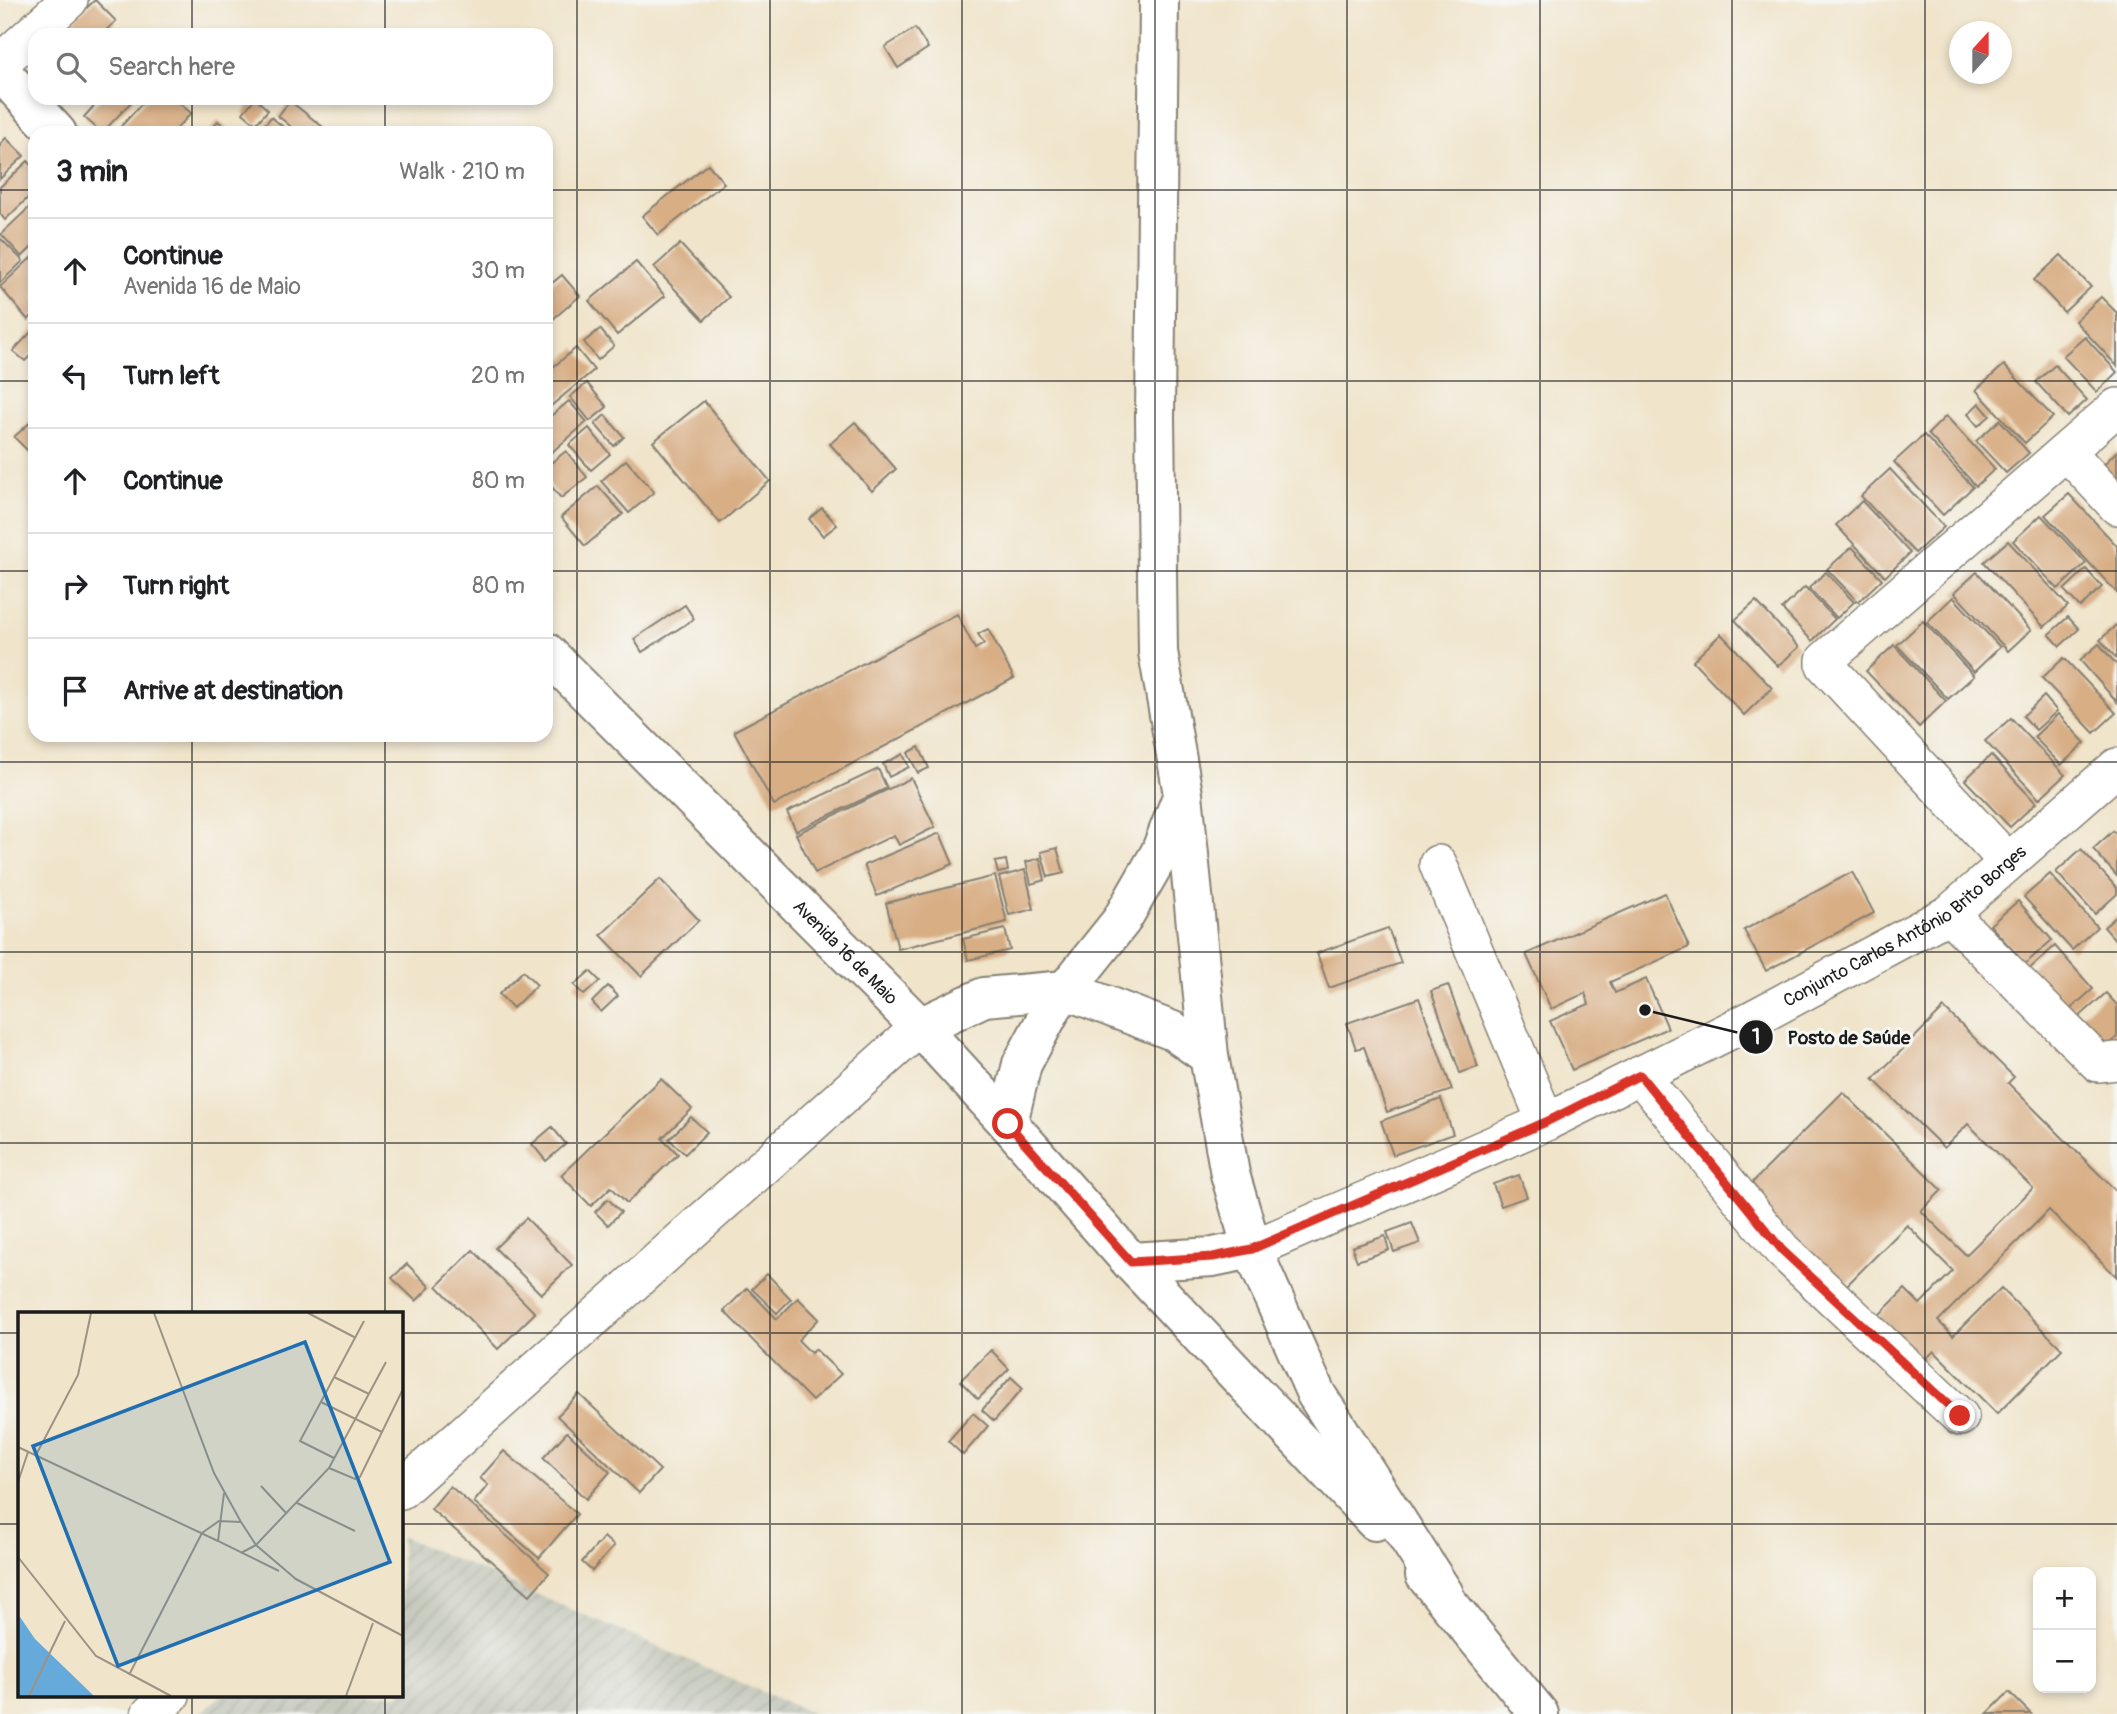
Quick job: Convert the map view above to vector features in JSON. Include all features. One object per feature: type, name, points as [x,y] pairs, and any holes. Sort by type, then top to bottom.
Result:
[{"type":"main road","points":[[1159,0],[1155,417],[1158,652],[1183,794],[1209,1056],[1230,1174],[1252,1249],[1316,1394],[1444,1594],[1539,1714]]},
{"type":"main road","points":[[0,71],[28,101]]},
{"type":"main road","points":[[31,105],[51,126]]},
{"type":"main road","name":"Avenida 16 de Maio","points":[[553,659],[920,1027],[1131,1262],[1444,1594]]},
{"type":"main road","points":[[1008,1124],[1022,1064],[1053,1006],[1121,921],[1160,853],[1183,794]]},
{"type":"main road","points":[[920,1027],[984,997],[1066,990],[1173,1031],[1209,1056]]},
{"type":"main road","points":[[1131,1262],[1213,1257],[1252,1249]]},
{"type":"street","points":[[38,28],[69,0]]},
{"type":"street","points":[[0,63],[28,37]]},
{"type":"street","points":[[2007,861],[1825,665],[1825,660],[2117,407]]},
{"type":"street","points":[[2067,452],[2117,506]]},
{"type":"street","name":"Conjunto Carlos Antônio Brito Borges","points":[[1252,1249],[1546,1122],[1949,914],[2117,767]]},
{"type":"street","points":[[1438,864],[1546,1122]]},
{"type":"street","points":[[1949,914],[2098,1063],[2117,1061]]},
{"type":"street","points":[[402,1489],[920,1027]]},
{"type":"street","points":[[1640,1075],[1782,1250],[1960,1416]]},
{"type":"street","points":[[150,1714],[170,1696]]},
{"type":"shaded area","points":[[402,1536],[814,1714],[200,1714],[220,1696],[402,1696]]},
{"type":"building","points":[[95,0],[116,21],[108,28],[65,28]]},
{"type":"building","points":[[915,28],[928,48],[898,68],[885,47]]},
{"type":"building","points":[[95,105],[128,105],[109,126],[94,126],[84,117]]},
{"type":"building","points":[[141,105],[182,105],[191,113],[179,126],[121,126]]},
{"type":"building","points":[[249,105],[263,105],[268,110],[256,124],[243,113]]},
{"type":"building","points":[[287,105],[295,105],[321,126],[290,126],[278,116]]},
{"type":"building","points":[[271,117],[282,126],[264,126]]},
{"type":"building","points":[[6,138],[24,156],[0,179],[0,144]]},
{"type":"building","points":[[28,161],[28,198],[5,220],[0,214],[0,187]]},
{"type":"building","points":[[708,164],[724,183],[658,235],[642,216]]},
{"type":"building","points":[[28,209],[28,251],[22,257],[1,234]]},
{"type":"building","points":[[0,238],[23,261],[0,283]]},
{"type":"building","points":[[680,244],[729,297],[704,320],[654,267]]},
{"type":"building","points":[[2061,255],[2091,287],[2064,312],[2034,280]]},
{"type":"building","points":[[28,261],[28,320],[0,287]]},
{"type":"building","points":[[636,262],[665,296],[617,335],[589,301]]},
{"type":"building","points":[[562,275],[580,296],[553,319],[553,282]]},
{"type":"building","points":[[2101,297],[2117,313],[2117,366],[2075,321]]},
{"type":"building","points":[[600,329],[614,346],[598,360],[584,342]]},
{"type":"building","points":[[28,335],[28,358],[25,361],[13,351]]},
{"type":"building","points":[[2085,337],[2117,372],[2097,392],[2063,356]]},
{"type":"building","points":[[576,348],[594,370],[553,404],[553,367]]},
{"type":"building","points":[[2004,365],[2053,417],[2025,443],[1976,390]]},
{"type":"building","points":[[2055,365],[2087,400],[2068,417],[2036,382]]},
{"type":"building","points":[[587,383],[607,407],[590,421],[570,397]]},
{"type":"building","points":[[569,401],[587,422],[553,451],[553,414]]},
{"type":"building","points":[[704,401],[770,481],[720,523],[653,442]]},
{"type":"building","points":[[1979,403],[1990,416],[1978,426],[1968,414]]},
{"type":"building","points":[[605,415],[624,437],[614,446],[595,424]]},
{"type":"building","points":[[1946,416],[1995,469],[1976,486],[1928,434]]},
{"type":"building","points":[[2000,420],[2029,453],[2006,473],[1976,441]]},
{"type":"building","points":[[855,422],[896,469],[872,491],[830,444]]},
{"type":"building","points":[[28,424],[28,451],[14,437]]},
{"type":"building","points":[[589,428],[610,454],[591,470],[569,445]]},
{"type":"building","points":[[1924,435],[1973,487],[1943,515],[1894,462]]},
{"type":"building","points":[[566,451],[587,477],[561,498],[553,488],[553,461]]},
{"type":"building","points":[[2117,451],[2117,483],[2101,467]]},
{"type":"building","points":[[626,460],[654,492],[629,513],[601,481]]},
{"type":"building","points":[[1890,469],[1944,527],[1915,553],[1861,496]]},
{"type":"building","points":[[598,486],[623,514],[585,546],[561,517]]},
{"type":"building","points":[[2069,494],[2117,546],[2117,593],[2045,515]]},
{"type":"building","points":[[1862,501],[1910,553],[1885,577],[1836,525]]},
{"type":"building","points":[[822,508],[837,525],[823,536],[809,519]]},
{"type":"building","points":[[2041,515],[2086,563],[2058,589],[2013,541]]},
{"type":"building","points":[[2008,541],[2068,606],[2044,627],[1984,562]]},
{"type":"building","points":[[1852,547],[1882,579],[1858,602],[1827,569]]},
{"type":"building","points":[[2086,569],[2102,587],[2080,607],[2064,590]]},
{"type":"building","points":[[1826,572],[1854,602],[1837,618],[1809,588]]},
{"type":"building","points":[[1977,572],[2031,630],[2008,651],[1954,593]]},
{"type":"building","points":[[1805,587],[1835,619],[1812,641],[1782,609]]},
{"type":"building","points":[[1953,597],[2000,647],[1974,672],[1927,622]]},
{"type":"building","points":[[1756,601],[1799,647],[1778,666],[1735,620]]},
{"type":"building","points":[[685,605],[694,619],[642,652],[634,639]]},
{"type":"building","points":[[957,614],[975,649],[984,644],[978,634],[988,629],[1014,678],[774,805],[734,731]]},
{"type":"building","points":[[2068,617],[2079,629],[2060,646],[2049,634]]},
{"type":"building","points":[[1923,621],[1974,676],[1948,699],[1897,645]]},
{"type":"building","points":[[2117,624],[2117,659],[2100,640]]},
{"type":"building","points":[[1721,634],[1772,688],[1744,715],[1693,661]]},
{"type":"building","points":[[2099,644],[2117,665],[2117,702],[2080,660]]},
{"type":"building","points":[[1894,645],[1946,701],[1919,727],[1866,671]]},
{"type":"building","points":[[2064,658],[2116,713],[2094,733],[2042,678]]},
{"type":"building","points":[[2044,696],[2057,711],[2036,730],[2023,716]]},
{"type":"building","points":[[2058,714],[2085,743],[2061,765],[2034,737]]},
{"type":"building","points":[[2011,718],[2065,775],[2039,799],[1985,741]]},
{"type":"building","points":[[919,747],[929,768],[918,773],[908,753]]},
{"type":"building","points":[[903,754],[909,767],[889,777],[883,764]]},
{"type":"building","points":[[1991,755],[2036,803],[2010,827],[1965,780]]},
{"type":"building","points":[[878,769],[887,788],[796,831],[787,812]]},
{"type":"building","points":[[911,778],[935,827],[899,845],[894,835],[815,873],[796,834]]},
{"type":"building","points":[[2113,831],[2117,835],[2117,876],[2093,849]]},
{"type":"building","points":[[940,833],[953,864],[877,896],[864,865]]},
{"type":"building","points":[[1057,848],[1064,873],[1048,877],[1041,852]]},
{"type":"building","points":[[2081,849],[2117,888],[2117,894],[2095,914],[2056,872]]},
{"type":"building","points":[[1040,858],[1045,880],[1031,884],[1026,862]]},
{"type":"building","points":[[1006,860],[1008,871],[998,873],[995,862]]},
{"type":"building","points":[[1025,870],[1034,909],[1009,915],[999,877]]},
{"type":"building","points":[[1852,872],[1874,913],[1766,971],[1744,930]]},
{"type":"building","points":[[2050,874],[2097,927],[2072,950],[2024,897]]},
{"type":"building","points":[[995,876],[1007,922],[898,949],[886,903]]},
{"type":"building","points":[[660,879],[699,920],[641,976],[601,935]]},
{"type":"building","points":[[1665,893],[1689,947],[1610,982],[1615,993],[1646,979],[1668,1028],[1572,1070],[1550,1021],[1589,1004],[1585,993],[1551,1009],[1526,954]]},
{"type":"building","points":[[2018,901],[2052,940],[2025,964],[1990,925]]},
{"type":"building","points":[[2117,916],[2117,942],[2104,927]]},
{"type":"building","points":[[1388,928],[1401,963],[1329,988],[1317,953]]},
{"type":"building","points":[[1005,929],[1010,950],[968,960],[963,939]]},
{"type":"building","points":[[2055,946],[2093,989],[2067,1012],[2028,970]]},
{"type":"building","points":[[523,971],[537,985],[513,1008],[499,994]]},
{"type":"building","points":[[590,971],[600,981],[584,995],[574,985]]},
{"type":"building","points":[[1448,985],[1478,1067],[1460,1073],[1431,991]]},
{"type":"building","points":[[608,986],[618,996],[601,1012],[592,1002]]},
{"type":"building","points":[[2106,993],[2117,1005],[2117,1037],[2106,1047],[2079,1017]]},
{"type":"building","points":[[1419,998],[1452,1090],[1387,1112],[1364,1047],[1356,1049],[1347,1023]]},
{"type":"building","points":[[1944,1008],[2014,1077],[2008,1083],[2117,1192],[2117,1277],[2049,1210],[1938,1321],[1953,1336],[2001,1288],[2062,1349],[1997,1414],[1934,1351],[1922,1363],[1877,1317],[1905,1289],[1920,1304],[1953,1271],[1907,1225],[1843,1289],[1744,1191],[1843,1092],[1942,1190],[1921,1211],[1966,1255],[2033,1188],[1968,1124],[1944,1148],[1873,1079]]},
{"type":"building","points":[[661,1079],[692,1109],[662,1138],[678,1154],[627,1203],[611,1187],[591,1206],[561,1175]]},
{"type":"building","points":[[1441,1099],[1453,1134],[1393,1155],[1381,1121]]},
{"type":"building","points":[[691,1117],[707,1132],[685,1154],[669,1139]]},
{"type":"building","points":[[552,1127],[566,1144],[546,1161],[532,1144]]},
{"type":"building","points":[[1519,1175],[1527,1197],[1501,1206],[1493,1184]]},
{"type":"building","points":[[608,1199],[621,1212],[608,1225],[595,1212]]},
{"type":"building","points":[[526,1218],[572,1265],[541,1294],[495,1248]]},
{"type":"building","points":[[1412,1223],[1420,1243],[1394,1252],[1387,1232]]},
{"type":"building","points":[[1385,1236],[1389,1250],[1357,1261],[1352,1247]]},
{"type":"building","points":[[473,1250],[535,1313],[498,1349],[437,1286]]},
{"type":"building","points":[[407,1264],[430,1287],[416,1301],[392,1278]]},
{"type":"building","points":[[767,1274],[791,1299],[777,1313],[752,1289]]},
{"type":"building","points":[[747,1288],[777,1319],[798,1298],[819,1319],[798,1340],[811,1353],[815,1349],[841,1374],[812,1401],[724,1311]]},
{"type":"building","points":[[991,1350],[1009,1369],[978,1399],[960,1381]]},
{"type":"building","points":[[1011,1377],[1023,1388],[994,1421],[982,1410]]},
{"type":"building","points":[[579,1394],[660,1470],[639,1493],[557,1416]]},
{"type":"building","points":[[973,1413],[988,1426],[963,1455],[948,1441]]},
{"type":"building","points":[[567,1432],[610,1472],[586,1499],[543,1458]]},
{"type":"building","points":[[504,1451],[577,1514],[539,1558],[474,1502],[488,1485],[480,1478]]},
{"type":"building","points":[[450,1486],[549,1573],[530,1595],[431,1509]]},
{"type":"building","points":[[604,1537],[614,1546],[592,1571],[582,1562]]},
{"type":"building","points":[[2009,1692],[2031,1714],[1987,1714]]},
{"type":"place","name":"Posto de Saúde","points":[[1645,1010]]},
{"type":"route","points":[[1008,1124],[1131,1262],[1213,1257],[1252,1249],[1546,1122],[1640,1075],[1782,1250],[1960,1416]]}]
